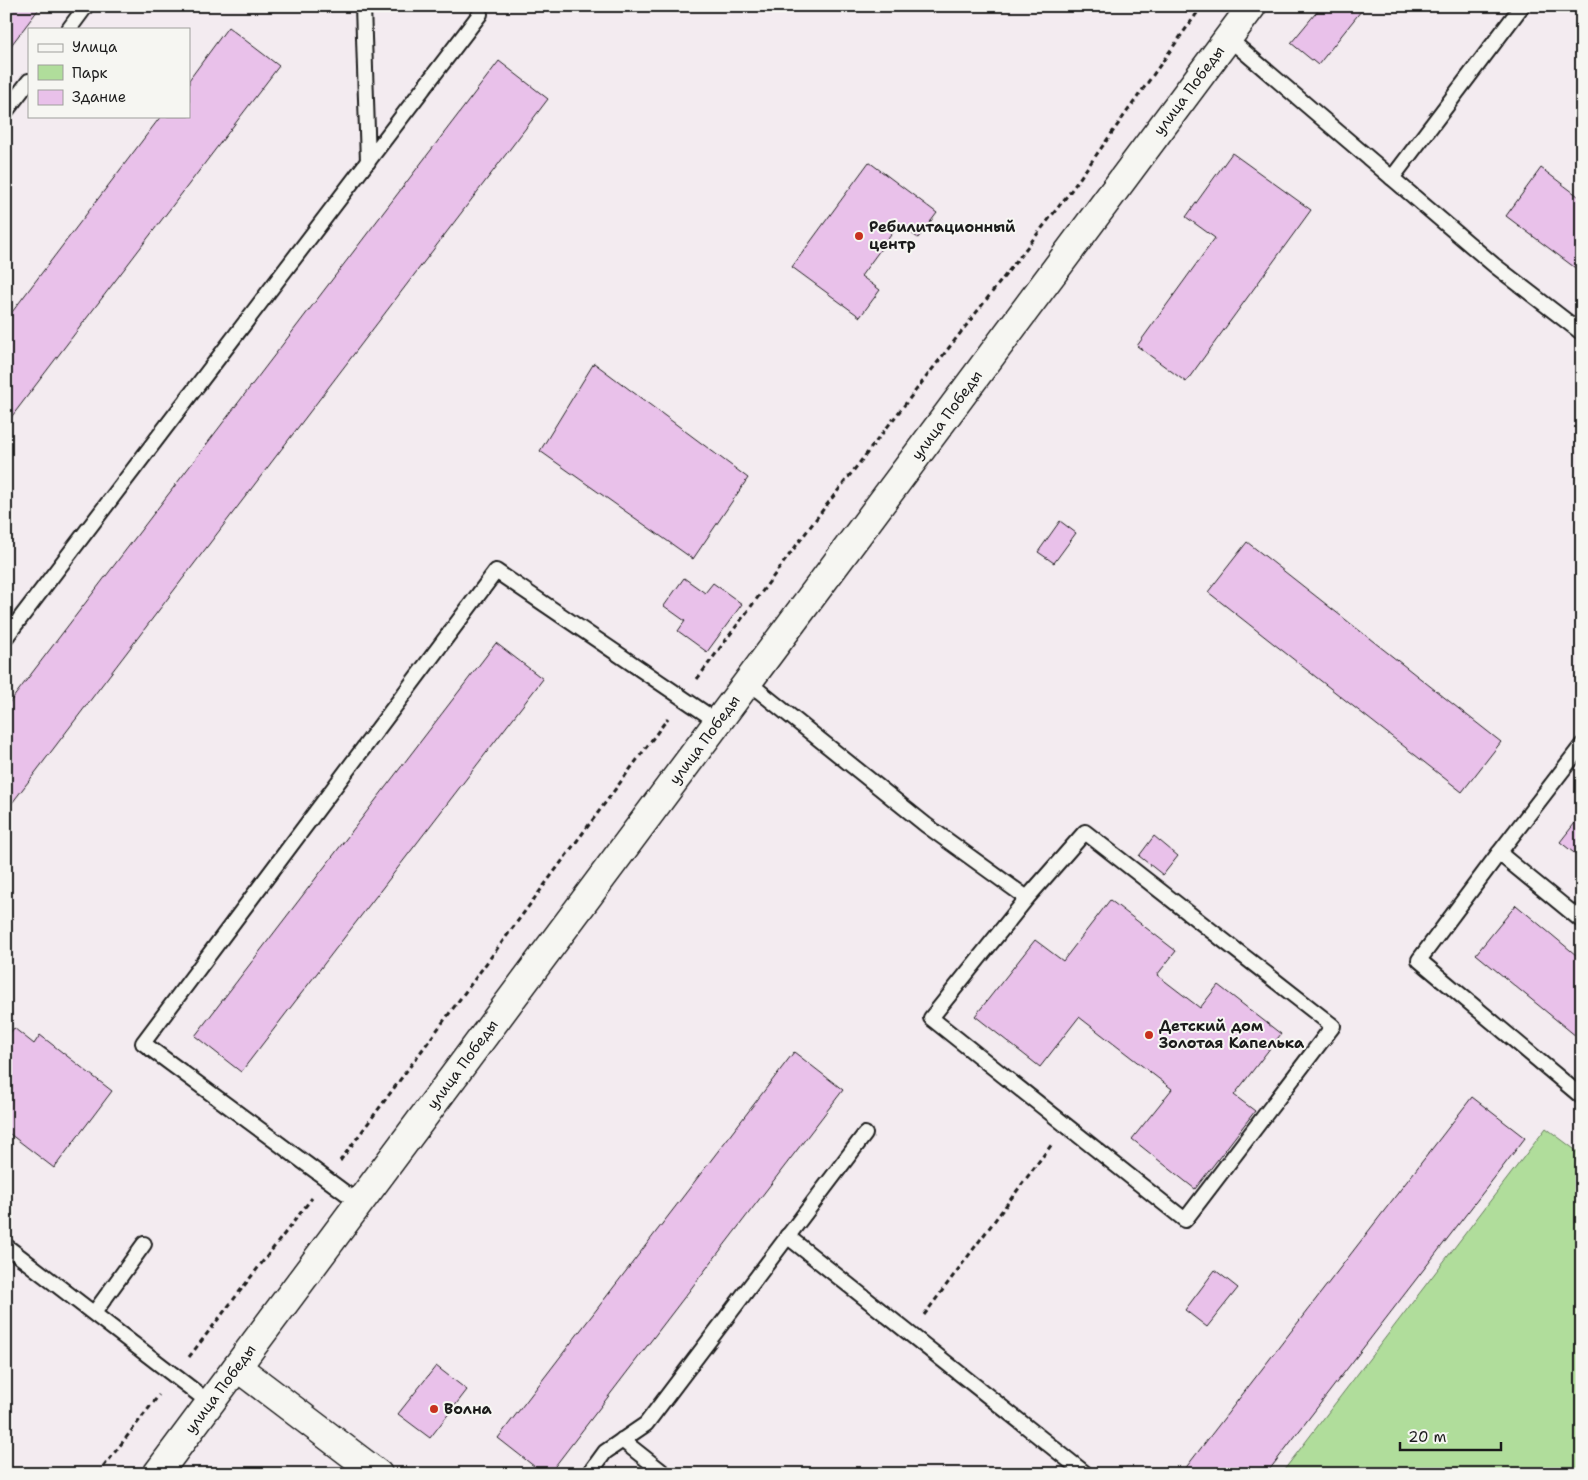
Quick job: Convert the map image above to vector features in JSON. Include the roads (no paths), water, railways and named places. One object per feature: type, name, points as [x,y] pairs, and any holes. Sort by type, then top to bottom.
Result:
[{"type":"street","name":"улица Победы","points":[[157,1474],[1252,6]]},
{"type":"street","points":[[237,1367],[378,1474]]},
{"type":"lane","points":[[70,28],[86,6]]},
{"type":"lane","points":[[363,6],[368,162]]},
{"type":"lane","points":[[1392,178],[1522,6]]},
{"type":"lane","points":[[6,637],[480,14]]},
{"type":"lane","points":[[1228,38],[1494,265],[1582,333]]},
{"type":"lane","points":[[6,111],[28,82]]},
{"type":"lane","points":[[359,1203],[143,1043],[496,572],[718,722]]},
{"type":"lane","points":[[748,682],[926,824],[1027,898]]},
{"type":"lane","points":[[1582,745],[1419,960],[1582,1097]]},
{"type":"lane","points":[[1084,832],[1333,1026],[1185,1220],[931,1018],[1027,898],[1084,832]]},
{"type":"lane","points":[[1499,853],[1582,920]]},
{"type":"lane","points":[[589,1474],[605,1452],[646,1424],[865,1134]]},
{"type":"lane","points":[[787,1236],[1086,1474]]},
{"type":"lane","points":[[94,1313],[144,1244]]},
{"type":"lane","points":[[6,1246],[210,1403]]},
{"type":"lane","points":[[622,1440],[665,1474]]},
{"type":"place","name":"Ребилитационный центр","points":[[859,236]]},
{"type":"place","name":"Детский дом Золотая Капелька","points":[[1149,1035]]},
{"type":"place","name":"Волна","points":[[434,1409]]}]
